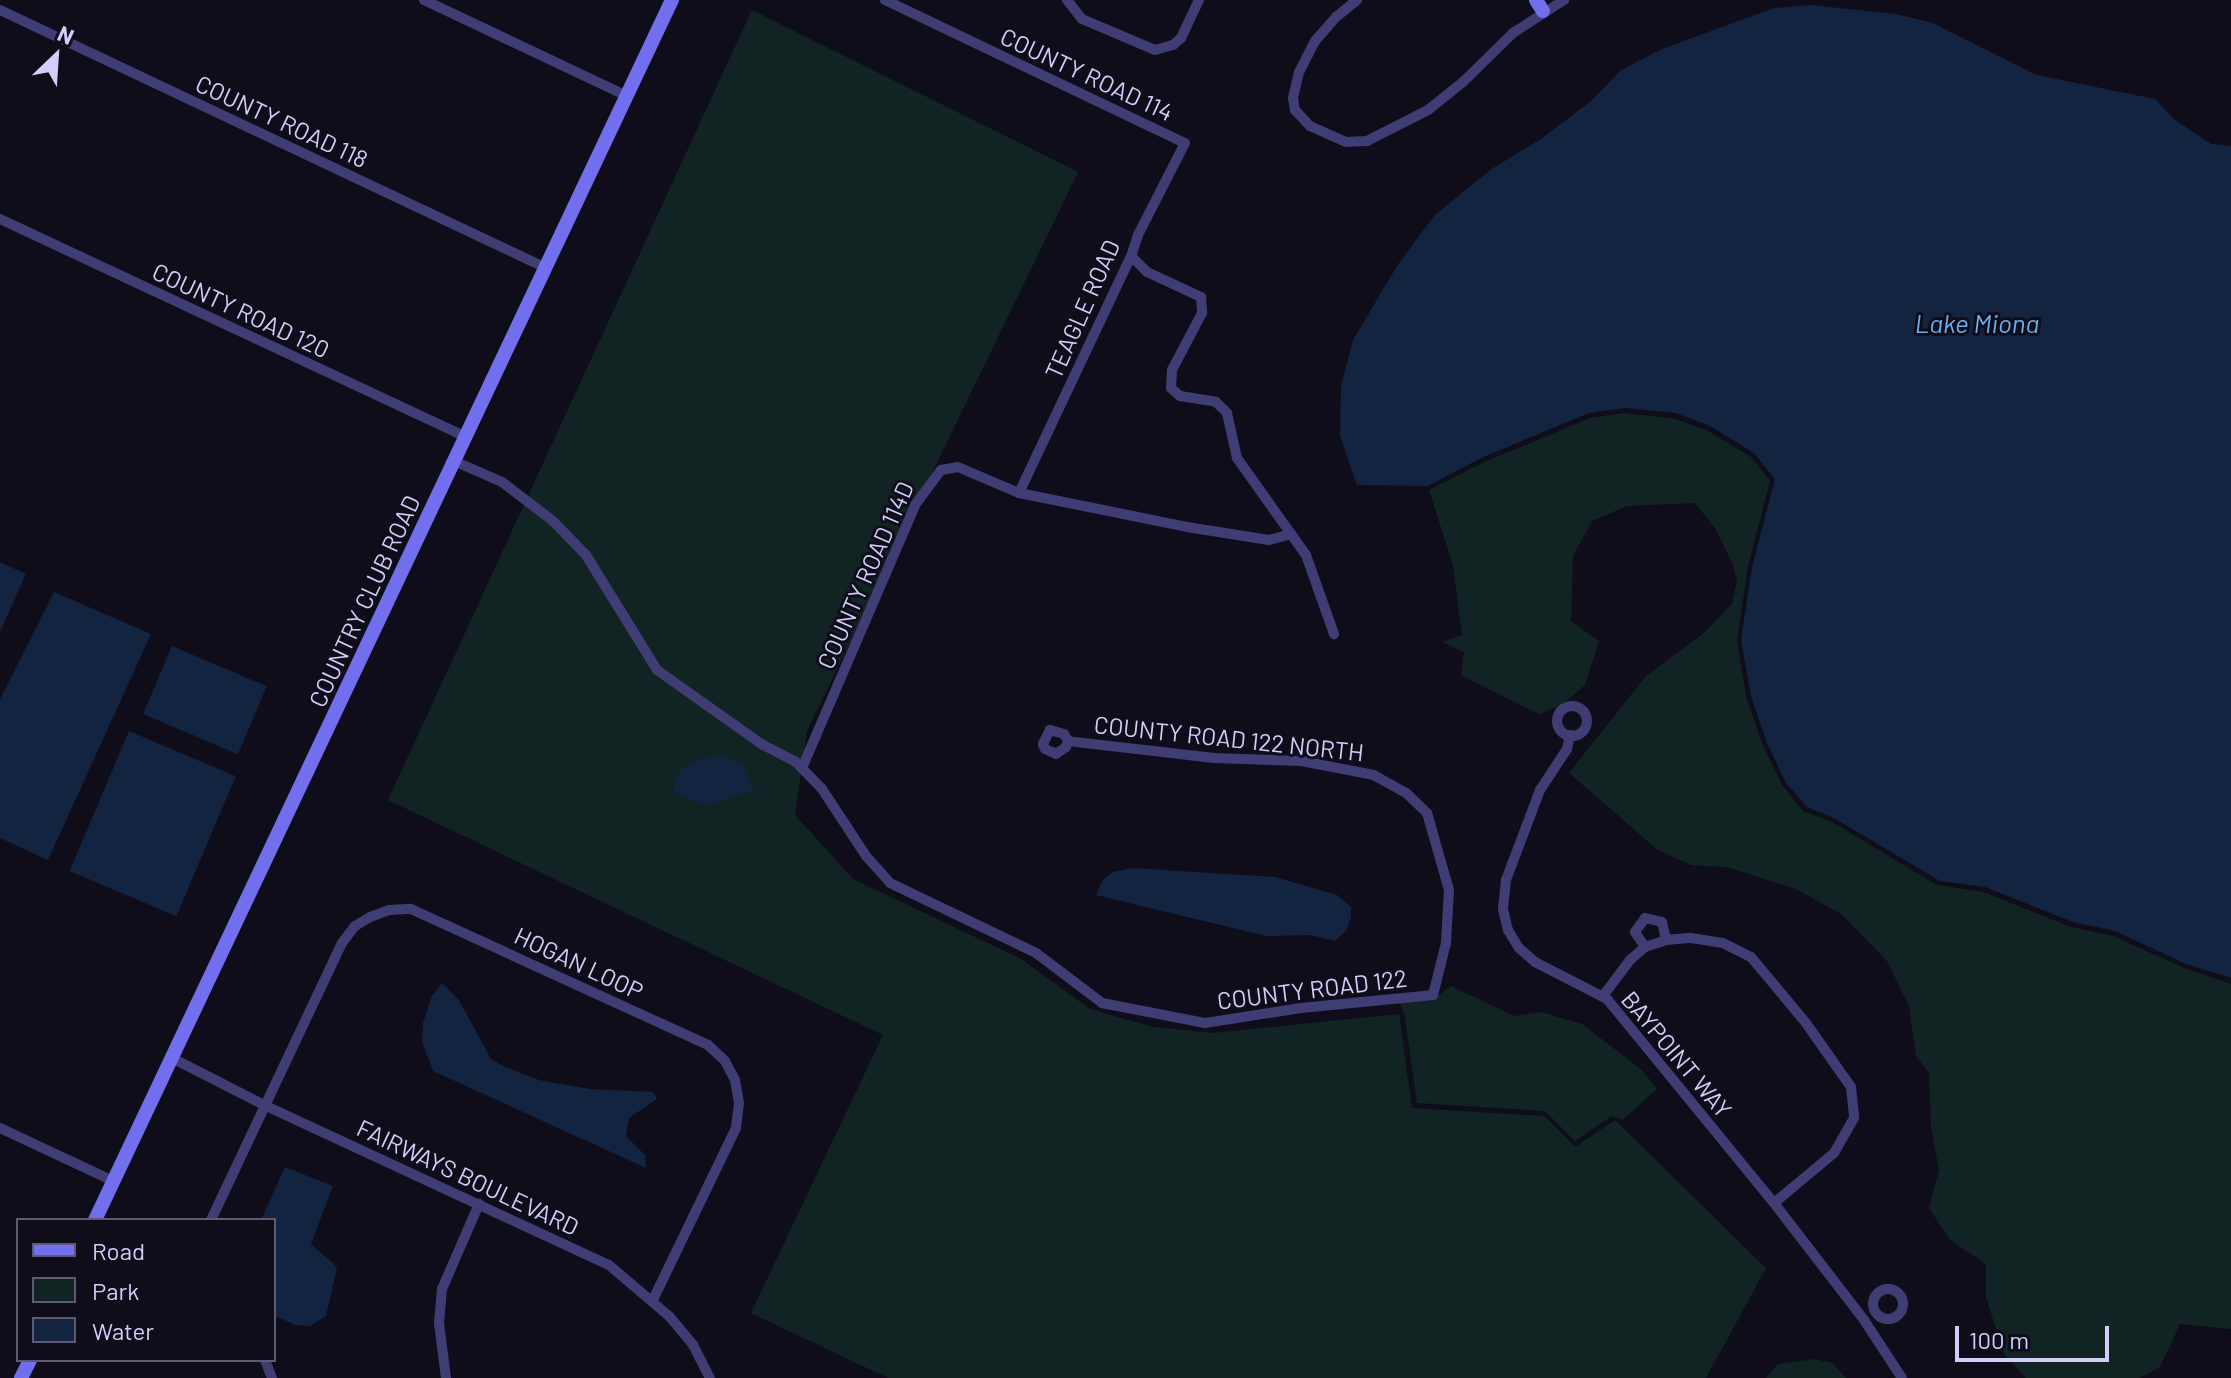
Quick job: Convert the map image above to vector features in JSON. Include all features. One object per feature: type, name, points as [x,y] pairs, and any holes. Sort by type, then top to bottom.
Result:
[{"type":"street","points":[[424,0],[627,96]]},
{"type":"street","name":"COUNTRY CLUB ROAD","points":[[96,1218],[672,0]]},
{"type":"street","name":"COUNTY ROAD 114","points":[[885,0],[1185,143]]},
{"type":"street","points":[[1067,0],[1082,19],[1155,50],[1173,45],[1181,38],[1199,0]]},
{"type":"street","points":[[1357,0],[1336,17],[1315,41],[1299,72],[1293,98],[1295,110],[1310,126],[1346,142],[1367,141],[1428,110],[1463,82],[1539,6],[1564,0]]},
{"type":"street","name":"COUNTY ROAD 118","points":[[0,10],[546,268]]},
{"type":"street","name":"TEAGLE ROAD","points":[[1019,493],[1131,256],[1138,235],[1185,143]]},
{"type":"street","name":"COUNTY ROAD 120","points":[[0,219],[466,437]]},
{"type":"street","points":[[1131,256],[1147,272],[1201,297],[1202,313],[1172,370],[1171,388],[1180,396],[1221,405],[1227,413],[1242,466],[1306,555],[1334,634]]},
{"type":"street","name":"COUNTY ROAD 122","points":[[454,461],[502,482],[553,521],[586,555],[657,670],[763,745],[802,768],[822,789],[859,846],[890,883],[1036,953],[1102,1003],[1205,1023],[1301,1008],[1433,995]]},
{"type":"street","name":"COUNTY ROAD 114D","points":[[802,768],[915,505],[929,481],[941,470],[958,467],[1019,493],[1269,540],[1291,534]]},
{"type":"street","name":"BAYPOINT WAY","points":[[1570,735],[1567,749],[1540,790],[1503,891],[1508,930],[1519,948],[1535,962],[1603,996],[1774,1203],[1864,1320],[1902,1378]]},
{"type":"street","name":"COUNTY ROAD 122 NORTH","points":[[1068,741],[1214,758],[1301,761],[1374,775],[1406,793],[1427,813],[1449,890],[1446,943],[1433,995]]},
{"type":"street","name":"HOGAN LOOP","points":[[212,1218],[342,943],[355,926],[389,910],[411,909],[708,1045],[725,1061],[735,1080],[739,1103],[736,1128],[653,1300]]},
{"type":"street","points":[[1645,947],[1635,932],[1645,918],[1662,922],[1666,940]]},
{"type":"street","points":[[1603,996],[1630,960],[1645,947],[1666,940],[1691,938],[1723,943],[1751,957],[1842,1071],[1851,1087],[1854,1118],[1848,1135],[1834,1153],[1774,1203]]},
{"type":"street","name":"FAIRWAYS BOULEVARD","points":[[172,1058],[264,1105],[609,1265],[653,1300],[693,1345],[710,1378]]},
{"type":"street","points":[[0,1128],[113,1181]]},
{"type":"street","points":[[446,1378],[439,1323],[442,1289],[479,1204]]},
{"type":"street","points":[[1864,1320],[1875,1311]]},
{"type":"green space","points":[[752,10],[1078,172],[807,731],[795,815],[853,879],[1021,959],[1090,1009],[1153,1027],[1213,1033],[1399,1014],[1412,1108],[1544,1116],[1575,1147],[1615,1120],[1766,1268],[1706,1378],[888,1378],[751,1313],[883,1035],[388,800]]},
{"type":"green space","points":[[1625,413],[1675,419],[1708,431],[1751,457],[1770,481],[1748,567],[1737,640],[1746,697],[1763,745],[1782,785],[1803,811],[1832,822],[1937,885],[1983,892],[2071,927],[2113,936],[2184,968],[2231,984],[2231,1329],[2180,1324],[2160,1367],[2140,1378],[2026,1378],[2004,1354],[1986,1297],[1986,1264],[1950,1240],[1929,1208],[1939,1170],[1931,1127],[1929,1073],[1916,1056],[1909,1006],[1887,961],[1841,914],[1796,889],[1727,867],[1691,865],[1658,850],[1569,773],[1646,676],[1704,633],[1732,604],[1737,581],[1733,565],[1715,528],[1695,503],[1627,506],[1592,521],[1573,556],[1571,621],[1599,641],[1585,685],[1563,704],[1539,714],[1461,675],[1464,652],[1442,642],[1462,635],[1453,565],[1429,490],[1482,463],[1590,418]]},
{"type":"green space","points":[[1451,986],[1514,1016],[1541,1012],[1582,1024],[1642,1070],[1657,1089],[1622,1120],[1612,1116],[1575,1141],[1545,1111],[1417,1103],[1404,1013],[1399,1002],[1435,998]]},
{"type":"green space","points":[[1814,1359],[1832,1363],[1846,1378],[1766,1378],[1778,1364]]},
{"type":"water","name":"Lake Miona","points":[[1811,5],[1896,14],[1933,23],[2037,75],[2155,99],[2175,120],[2211,144],[2231,146],[2231,978],[2186,964],[2115,931],[2073,922],[1985,887],[1940,881],[1834,818],[1807,807],[1786,783],[1767,743],[1751,696],[1741,640],[1752,567],[1775,479],[1754,453],[1710,426],[1676,413],[1625,408],[1589,413],[1481,458],[1428,486],[1357,485],[1340,436],[1341,386],[1353,340],[1397,266],[1434,216],[1490,170],[1541,139],[1591,101],[1621,70],[1662,49],[1774,8]]},
{"type":"water","points":[[0,562],[26,574],[0,632]]},
{"type":"water","points":[[54,592],[151,634],[48,860],[0,838],[0,699]]},
{"type":"water","points":[[172,646],[267,686],[238,754],[143,714]]},
{"type":"water","points":[[129,731],[236,776],[176,916],[70,871]]},
{"type":"water","points":[[722,756],[743,764],[754,790],[705,805],[673,792],[679,772],[685,766],[699,759]]},
{"type":"water","points":[[1133,868],[1275,877],[1337,895],[1351,907],[1351,917],[1346,931],[1335,941],[1310,935],[1266,936],[1096,895],[1102,881],[1112,872]]},
{"type":"water","points":[[442,983],[459,1000],[491,1059],[505,1067],[539,1080],[590,1089],[653,1092],[657,1099],[629,1118],[626,1136],[645,1155],[646,1168],[433,1071],[422,1042],[423,1023],[432,996]]},
{"type":"water","points":[[285,1167],[333,1186],[311,1244],[337,1267],[326,1316],[310,1326],[295,1325],[276,1316],[276,1218],[262,1218]]}]
